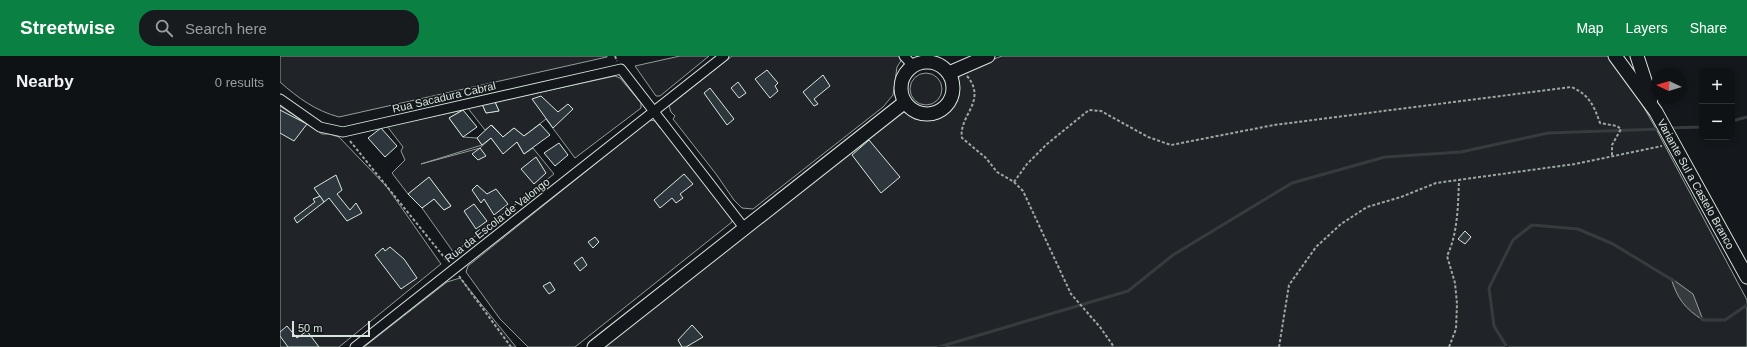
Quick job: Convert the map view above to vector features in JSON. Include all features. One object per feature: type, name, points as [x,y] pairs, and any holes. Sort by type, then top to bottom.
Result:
[{"type":"street","name":"Rua da Escola de Valongo","points":[[355,347],[724,56]]},
{"type":"street","points":[[904,56],[913,66]]},
{"type":"street","points":[[954,71],[952,97],[941,110],[934,113],[922,113],[911,108],[905,102],[902,95],[903,79],[913,66],[920,63],[936,63],[954,71],[988,56]]},
{"type":"street","points":[[1616,56],[1656,112]]},
{"type":"street","points":[[1637,56],[1656,112]]},
{"type":"street","name":"Rua Sacadura Cabral","points":[[280,99],[320,127],[343,132],[621,69],[654,112]]},
{"type":"street","points":[[594,347],[905,102]]},
{"type":"street","points":[[654,112],[745,229]]},
{"type":"street","name":"Variante Sul a Castelo Branco","points":[[1656,112],[1747,277]]},
{"type":"path","points":[[954,71],[969,78],[975,95],[972,108],[961,132],[962,138],[986,158],[997,172],[1014,182],[1023,191],[1070,294],[1100,328],[1114,347]]},
{"type":"path","points":[[1014,182],[1027,164],[1047,144],[1080,119],[1089,110],[1101,111],[1148,137],[1171,145],[1274,125],[1571,87],[1581,91],[1592,103],[1600,123],[1617,126],[1621,129],[1612,145],[1612,157]]},
{"type":"path","points":[[343,132],[454,269],[511,347]]},
{"type":"path","points":[[1279,347],[1289,285],[1316,247],[1341,224],[1367,207],[1402,197],[1436,182],[1575,164],[1674,144]]},
{"type":"path","points":[[1449,347],[1456,329],[1457,304],[1455,283],[1447,256],[1452,245],[1458,204],[1459,180]]},
{"type":"shaded area","points":[[280,56],[607,57],[339,117],[308,103],[280,82]]},
{"type":"shaded area","points":[[680,56],[709,56],[660,96],[656,96],[635,66]]},
{"type":"shaded area","points":[[732,56],[904,56],[897,67],[893,95],[883,107],[753,209],[742,208],[734,200],[716,174],[673,119],[675,116],[671,112],[669,106]]},
{"type":"shaded area","points":[[1002,56],[1609,56],[1639,99],[1655,127],[1747,300],[1747,347],[594,347],[898,108],[915,119],[938,119],[950,111],[956,101],[959,76],[973,67]]},
{"type":"shaded area","points":[[929,73],[935,75],[940,80],[942,89],[940,98],[935,103],[923,105],[917,103],[912,98],[910,86],[912,80],[917,75]]},
{"type":"shaded area","points":[[615,76],[620,78],[641,103],[641,108],[575,158],[546,119],[524,136],[514,128],[503,137],[492,125],[485,130],[467,107],[482,104],[486,113],[499,111],[495,102]]},
{"type":"shaded area","points":[[280,106],[322,134],[329,134],[339,137],[387,187],[441,264],[339,347],[280,347]]},
{"type":"shaded area","points":[[463,110],[449,118],[463,137],[477,138],[482,145],[421,164],[480,148],[491,138],[503,153],[517,142],[524,154],[533,148],[554,174],[454,253],[422,208],[434,199],[444,210],[451,206],[429,178],[408,194],[392,173],[405,160],[401,151],[403,147],[387,126]]},
{"type":"shaded area","points":[[650,120],[655,121],[660,128],[666,126],[733,214],[732,222],[575,347],[528,347],[500,319],[466,272],[468,266]]},
{"type":"shaded area","points":[[460,278],[516,347],[364,347],[447,282]]},
{"type":"shaded area","points":[[1671,278],[1693,294],[1703,320],[1691,312],[1682,302]]},
{"type":"building","points":[[767,70],[778,83],[775,86],[778,91],[770,98],[755,79]]},
{"type":"building","points":[[823,75],[830,86],[814,99],[818,104],[814,106],[803,92]]},
{"type":"building","points":[[738,82],[746,93],[739,98],[731,88]]},
{"type":"building","points":[[710,88],[734,119],[727,125],[704,93]]},
{"type":"building","points":[[541,96],[558,112],[568,104],[573,109],[553,128],[532,99]]},
{"type":"building","points":[[495,102],[499,111],[486,113],[482,104]]},
{"type":"building","points":[[280,110],[307,124],[294,141],[280,133]]},
{"type":"building","points":[[463,110],[477,127],[463,137],[449,118]]},
{"type":"building","points":[[540,124],[550,135],[524,154],[517,142],[503,154],[491,138],[482,145],[477,138],[491,125],[503,137],[514,128],[524,136]]},
{"type":"building","points":[[381,128],[397,146],[385,157],[368,138]]},
{"type":"building","points":[[869,140],[900,177],[881,193],[852,155]]},
{"type":"building","points":[[559,143],[568,155],[555,166],[544,153]]},
{"type":"building","points":[[480,148],[486,156],[478,160],[472,154]]},
{"type":"building","points":[[536,157],[546,173],[534,184],[521,169]]},
{"type":"building","points":[[684,174],[693,184],[680,194],[683,198],[676,203],[672,198],[660,208],[654,200]]},
{"type":"building","points":[[336,175],[342,190],[337,194],[350,210],[356,203],[362,213],[347,221],[329,198],[324,202],[314,188]]},
{"type":"building","points":[[429,177],[451,206],[444,210],[434,199],[422,208],[408,194]]},
{"type":"building","points":[[477,185],[487,194],[496,189],[508,204],[494,215],[484,199],[481,203],[472,190]]},
{"type":"building","points":[[320,196],[324,202],[297,223],[294,218],[315,202],[313,199]]},
{"type":"building","points":[[474,204],[487,221],[476,229],[464,211]]},
{"type":"building","points":[[1465,231],[1471,237],[1465,244],[1458,239]]},
{"type":"building","points":[[595,237],[599,242],[593,248],[588,242]]},
{"type":"building","points":[[390,247],[404,259],[417,278],[401,289],[375,255],[383,248],[385,251]]},
{"type":"building","points":[[582,257],[587,265],[580,271],[574,263]]},
{"type":"building","points":[[550,282],[555,290],[549,294],[543,286]]},
{"type":"building","points":[[692,325],[703,337],[686,347],[682,347],[678,340]]},
{"type":"building","points":[[287,326],[297,338],[307,331],[319,347],[288,347],[280,336],[280,332]]},
{"type":"waterway","points":[[1735,120],[1747,117]]},
{"type":"waterway","points":[[1668,128],[1699,127]]},
{"type":"waterway","points":[[939,347],[1128,291],[1173,255],[1292,183],[1385,157],[1461,152],[1548,133],[1661,129]]},
{"type":"waterway","points":[[1507,347],[1494,326],[1489,288],[1513,240],[1532,225],[1578,229],[1613,244],[1674,281]]},
{"type":"waterway","points":[[1701,318],[1703,320],[1725,320],[1747,305]]}]
